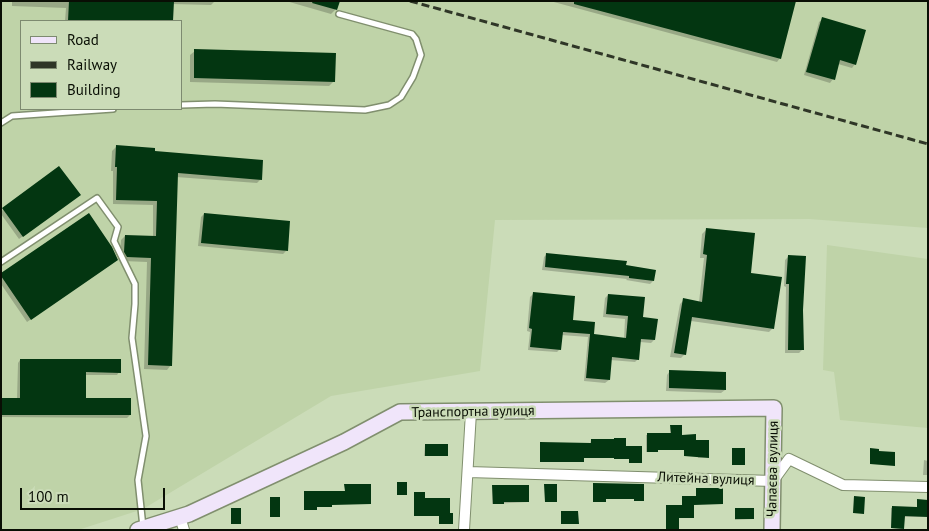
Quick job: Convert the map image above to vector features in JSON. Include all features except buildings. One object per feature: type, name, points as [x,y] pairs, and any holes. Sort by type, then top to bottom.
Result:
[{"type":"street","name":"Транспортна вулиця","points":[[141,529],[182,523],[189,514],[344,442],[400,412],[774,408]]},
{"type":"street","name":"Чапаєва вулиця","points":[[772,530],[774,408]]},
{"type":"street","points":[[464,530],[471,412]]},
{"type":"street","name":"Литейна вулиця","points":[[468,472],[773,481],[789,459],[843,486],[928,487]]},
{"type":"lane","points":[[182,106],[214,104],[365,110],[389,105],[401,97],[413,78],[421,55],[416,39],[412,34],[339,14]]},
{"type":"lane","points":[[1,123],[12,116],[99,110]]},
{"type":"lane","points":[[1,262],[97,198],[118,227],[114,241],[135,284],[132,338],[146,436],[138,480],[141,529]]},
{"type":"shaded area","points":[[1,1],[928,1],[928,228],[809,219],[495,220],[480,371],[331,396],[143,509],[78,530],[1,530]]},
{"type":"shaded area","points":[[827,245],[928,259],[928,428],[840,420],[834,372],[823,370]]},
{"type":"railway","points":[[410,1],[928,144]]}]
